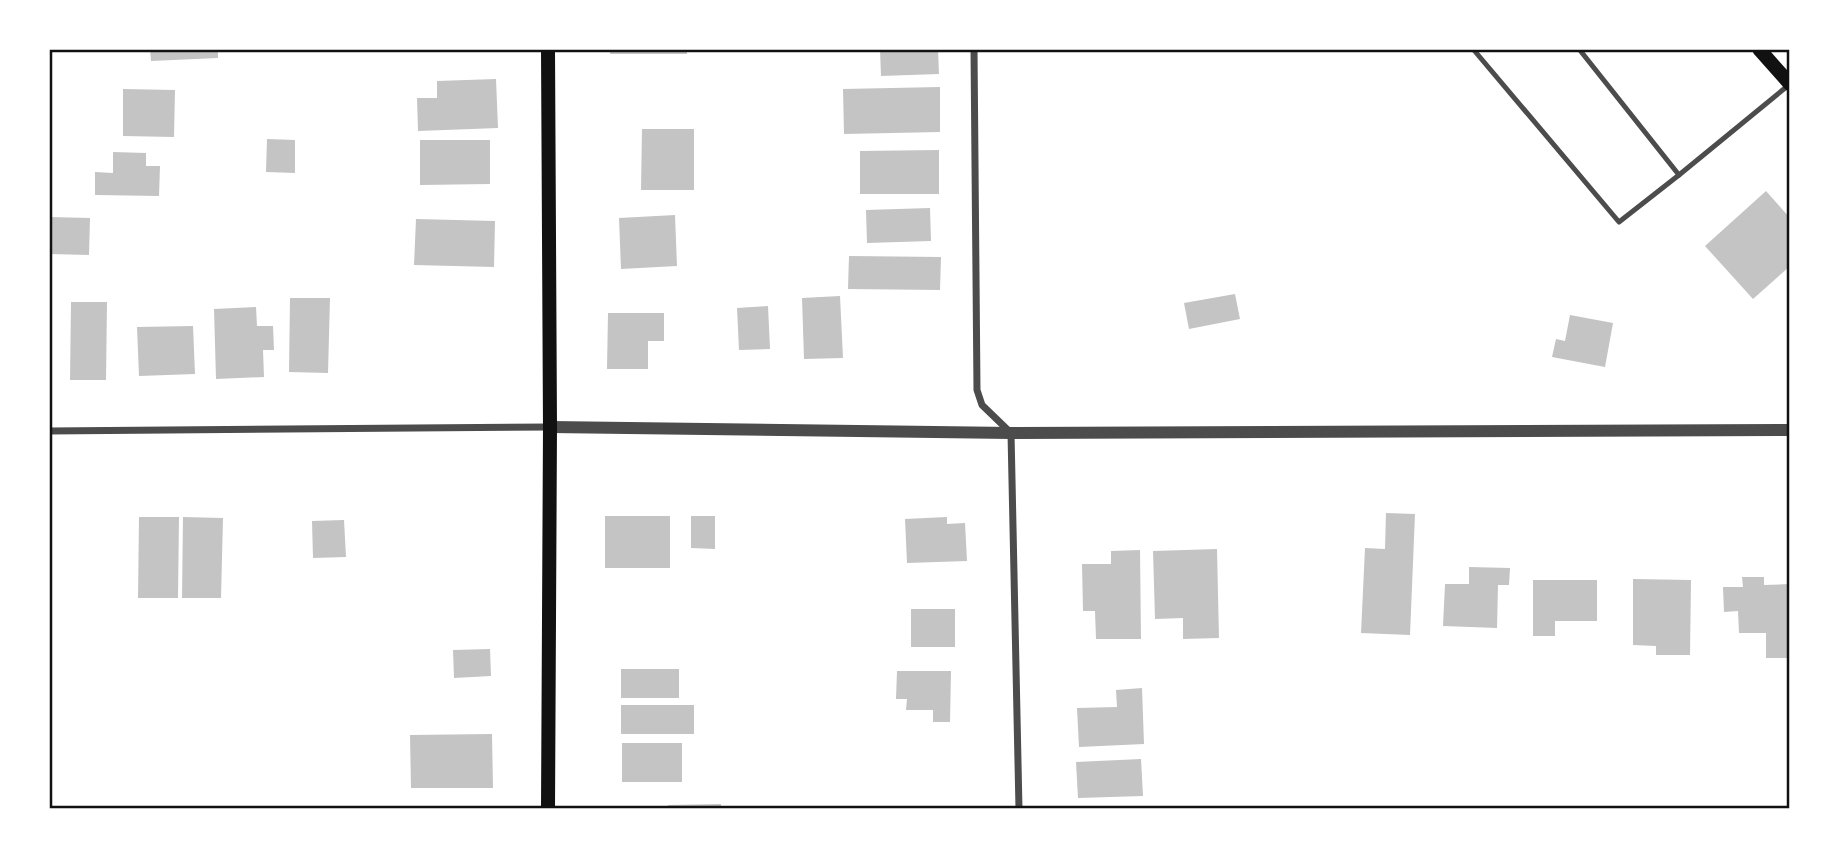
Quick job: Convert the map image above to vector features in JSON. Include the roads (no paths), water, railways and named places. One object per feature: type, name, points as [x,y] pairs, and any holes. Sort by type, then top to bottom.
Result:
[{"type":"main road","points":[[548,49],[548,809]]},
{"type":"main road","points":[[1759,49],[1790,84]]},
{"type":"street","points":[[974,49],[977,390],[982,405],[1011,433],[1019,809]]},
{"type":"street","points":[[49,431],[550,427],[1011,433],[1790,430]]},
{"type":"lane","points":[[1473,49],[1619,222],[1790,84]]},
{"type":"lane","points":[[1579,49],[1679,175]]}]
